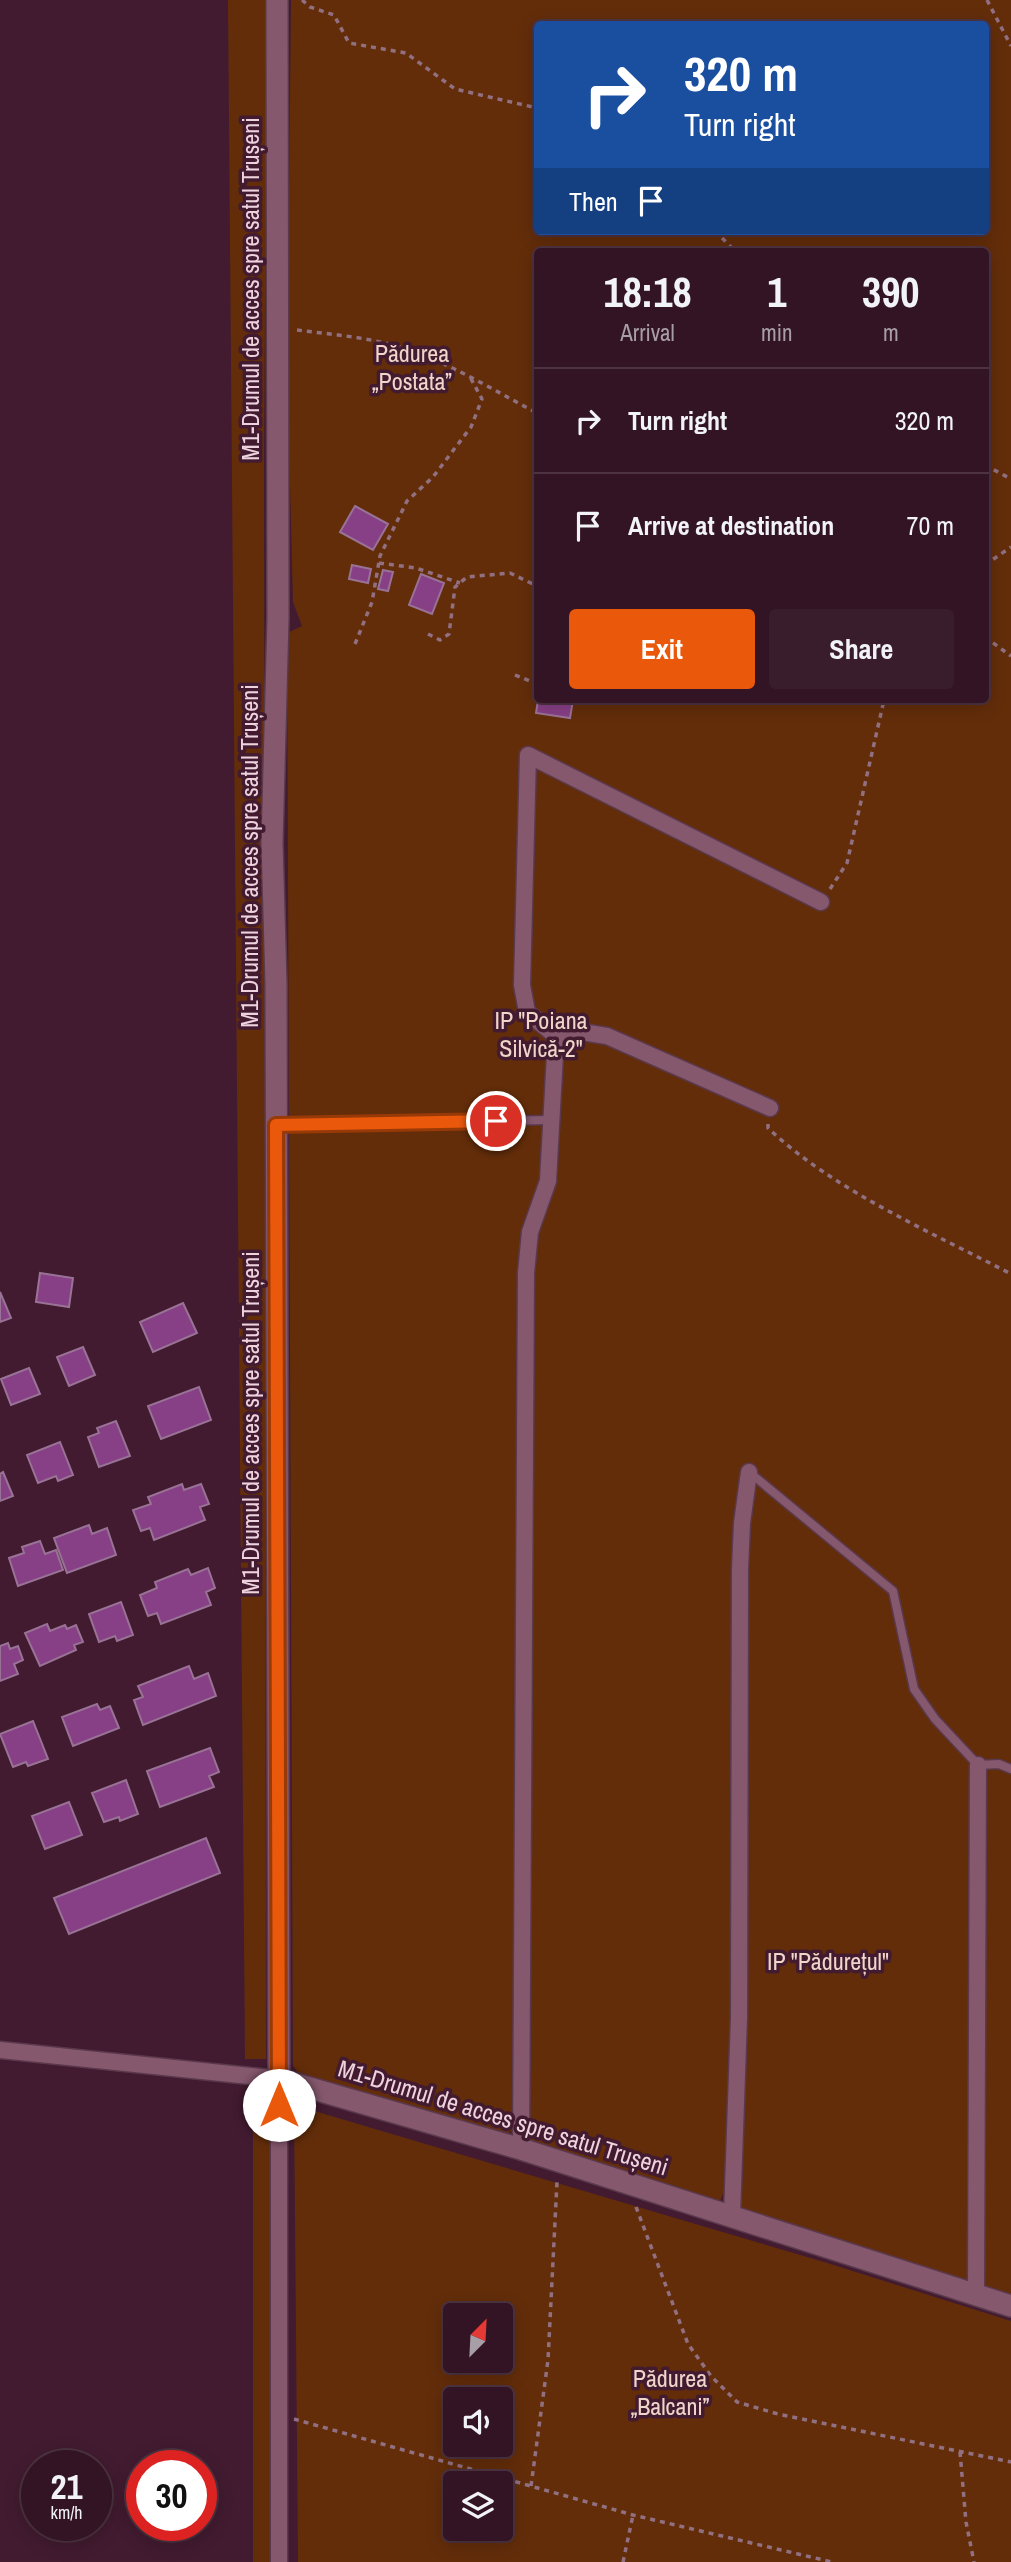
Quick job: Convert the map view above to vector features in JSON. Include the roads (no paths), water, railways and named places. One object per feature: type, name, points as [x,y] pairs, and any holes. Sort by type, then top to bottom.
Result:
[{"type":"street","name":"M1-Drumul de acces spre satul Trușeni","points":[[277,0],[278,618],[272,843],[276,984],[279,2079],[521,2149],[1011,2306]]},
{"type":"street","points":[[771,1108],[607,1036],[582,1032],[556,1036],[527,1012],[522,985],[528,755],[821,902]]},
{"type":"street","points":[[521,2149],[526,1272],[530,1232],[548,1181],[556,1036]]},
{"type":"street","points":[[732,2216],[739,2017],[740,1569],[742,1522],[749,1472]]},
{"type":"street","points":[[975,2295],[978,1765]]},
{"type":"street","points":[[0,2050],[279,2079],[279,2562]]},
{"type":"lane","points":[[276,1125],[551,1120]]},
{"type":"lane","points":[[749,1472],[893,1591],[914,1689],[935,1719],[978,1765],[999,1764],[1011,1769]]},
{"type":"park label","name":"Pădurea „Postata”","points":[[412,368]]},
{"type":"park label","name":"IP \"Poiana Silvică-2\"","points":[[541,1035]]},
{"type":"park label","name":"IP \"Pădurețul\"","points":[[828,1962]]},
{"type":"park label","name":"Pădurea „Balcani”","points":[[670,2393]]}]
